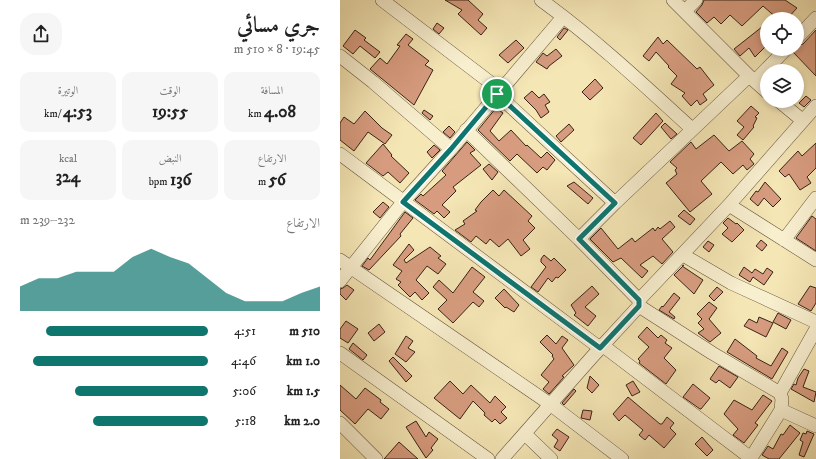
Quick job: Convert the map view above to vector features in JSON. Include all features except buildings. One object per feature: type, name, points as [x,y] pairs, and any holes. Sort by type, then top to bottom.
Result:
[{"type":"street","points":[[382,0],[499,92],[615,203]]},
{"type":"street","points":[[541,0],[630,72],[692,129]]},
{"type":"street","points":[[673,0],[760,86]]},
{"type":"street","points":[[685,12],[696,0]]},
{"type":"street","points":[[340,281],[345,264],[451,149],[563,17]]},
{"type":"street","points":[[804,31],[816,18]]},
{"type":"street","points":[[340,56],[373,82],[451,149]]},
{"type":"street","points":[[579,239],[692,129],[778,56]]},
{"type":"street","points":[[787,108],[802,120]]},
{"type":"street","points":[[502,459],[639,303],[729,205],[802,120],[816,108]]},
{"type":"street","points":[[466,130],[579,239],[639,303],[712,353],[780,393]]},
{"type":"street","points":[[340,154],[752,459],[781,410],[782,404],[780,393],[816,329]]},
{"type":"street","points":[[784,240],[816,198]]},
{"type":"street","points":[[729,205],[816,260]]},
{"type":"street","points":[[683,255],[731,283],[816,322]]},
{"type":"street","points":[[345,264],[550,404],[622,459]]},
{"type":"street","points":[[340,354],[488,459]]},
{"type":"street","points":[[781,410],[816,426]]},
{"type":"street","points":[[340,423],[376,459]]},
{"type":"street","points":[[525,434],[552,459]]},
{"type":"route","points":[[497,94],[615,203],[579,239],[639,300],[640,303],[639,306],[600,348],[403,202],[451,149],[497,94]]}]
